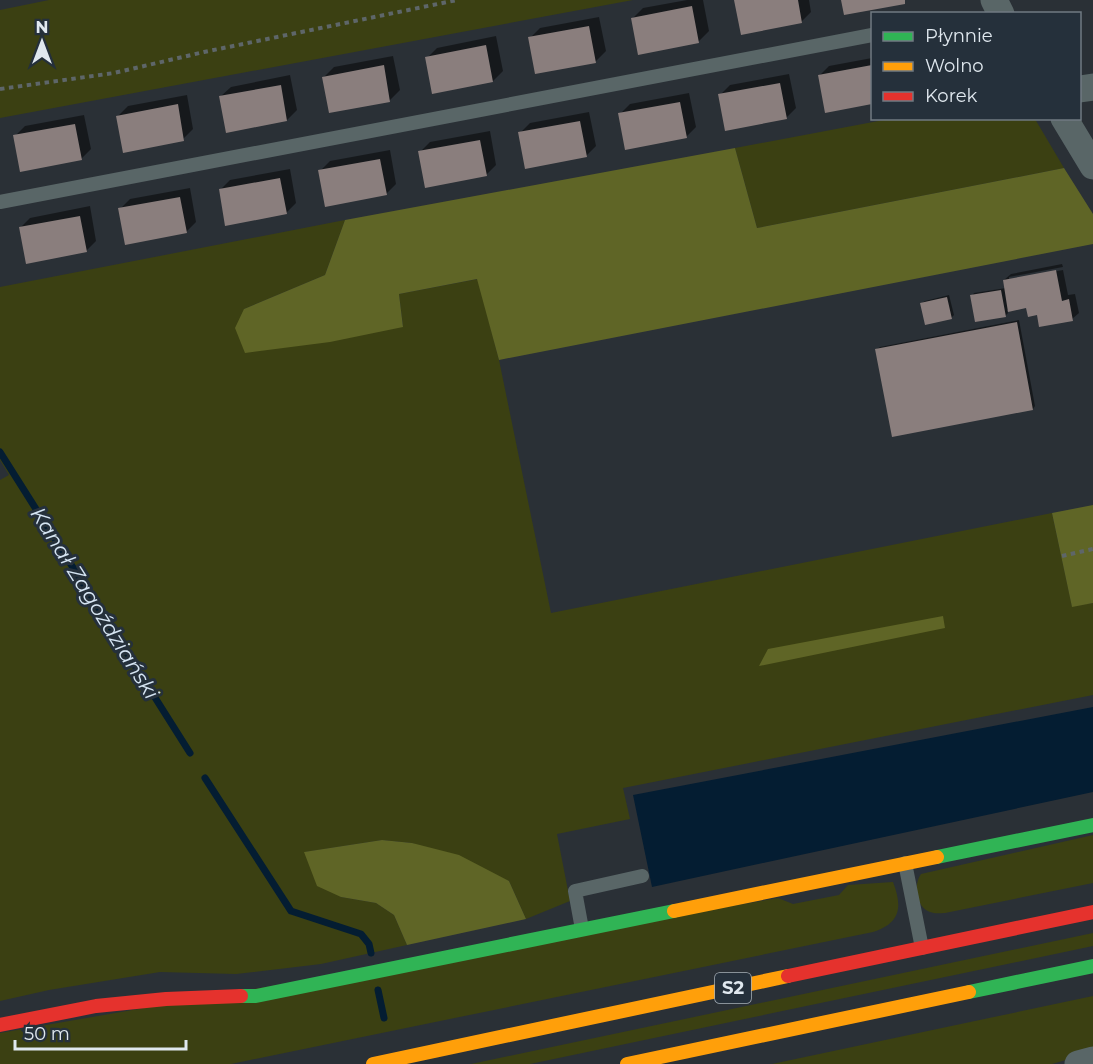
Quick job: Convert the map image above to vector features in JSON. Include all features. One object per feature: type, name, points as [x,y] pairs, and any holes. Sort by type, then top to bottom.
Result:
[{"type":"main road","points":[[0,1025],[96,1006],[166,999],[256,996],[1093,825]]},
{"type":"main road","name":"S2","points":[[373,1064],[1093,912]]},
{"type":"main road","points":[[627,1064],[1093,966]]},
{"type":"street","points":[[1065,120],[1093,166]]},
{"type":"street","points":[[1078,1064],[1093,1060]]},
{"type":"lane","points":[[0,202],[871,34]]},
{"type":"lane","points":[[905,864],[922,948]]},
{"type":"lane","points":[[582,929],[575,891],[642,876]]},
{"type":"path","points":[[0,89],[114,73],[457,0]]},
{"type":"path","points":[[1062,556],[1093,549]]},
{"type":"green space","points":[[49,0],[633,0],[0,118],[0,10]]},
{"type":"green space","points":[[884,120],[1036,120],[1064,168],[757,228],[735,148]]},
{"type":"green space","points":[[735,148],[757,228],[1064,168],[1093,214],[1093,244],[499,360],[477,279],[399,294],[403,327],[330,342],[245,353],[235,328],[244,309],[325,275],[345,220]]},
{"type":"green space","points":[[345,220],[325,275],[244,309],[403,326],[399,294],[478,279],[499,360],[551,613],[1052,513],[1072,606],[1093,603],[1093,695],[623,788],[630,819],[557,834],[570,901],[526,919],[509,881],[412,843],[382,840],[305,852],[341,897],[376,903],[394,915],[407,945],[321,964],[236,974],[160,972],[49,990],[0,1001],[0,480],[9,475],[0,460],[0,287]]},
{"type":"green space","points":[[1093,505],[1093,603],[1072,607],[1052,513]]},
{"type":"green space","points":[[943,616],[945,628],[759,666],[768,649]]},
{"type":"green space","points":[[1093,835],[1093,883],[945,913],[930,912],[919,901],[917,884],[921,874]]},
{"type":"green space","points":[[382,840],[412,843],[459,855],[509,881],[526,919],[407,945],[394,915],[376,903],[341,897],[317,886],[304,852]]},
{"type":"green space","points":[[893,882],[898,900],[897,913],[889,924],[873,932],[231,1064],[0,1064],[0,1033],[778,898],[793,904],[839,895],[848,885]]},
{"type":"green space","points":[[1093,933],[1093,946],[530,1064],[471,1064]]},
{"type":"green space","points":[[1093,996],[1093,1052],[1052,1064],[772,1064]]},
{"type":"water","points":[[1093,707],[1093,792],[652,887],[633,795]]},
{"type":"building","points":[[734,0],[798,0],[802,23],[741,35]]},
{"type":"building","points":[[841,0],[905,0],[905,4],[844,15]]},
{"type":"building","points":[[692,6],[699,43],[638,55],[631,18]]},
{"type":"building","points":[[589,26],[596,63],[535,74],[528,37]]},
{"type":"building","points":[[486,45],[493,82],[432,94],[425,57]]},
{"type":"building","points":[[384,65],[390,102],[329,113],[322,77]]},
{"type":"building","points":[[871,65],[871,104],[825,113],[818,75]]},
{"type":"building","points":[[780,83],[787,119],[725,131],[718,94]]},
{"type":"building","points":[[281,85],[287,121],[226,133],[219,96]]},
{"type":"building","points":[[680,102],[687,138],[625,150],[618,113]]},
{"type":"building","points":[[178,104],[184,141],[123,153],[116,116]]},
{"type":"building","points":[[580,121],[587,157],[525,169],[518,132]]},
{"type":"building","points":[[75,124],[82,160],[20,172],[13,135]]},
{"type":"building","points":[[480,140],[487,176],[425,188],[418,151]]},
{"type":"building","points":[[380,159],[387,195],[325,207],[318,170]]},
{"type":"building","points":[[280,178],[287,214],[225,226],[219,189]]},
{"type":"building","points":[[180,197],[187,233],[125,245],[118,208]]},
{"type":"building","points":[[80,216],[87,252],[26,264],[19,227]]},
{"type":"building","points":[[1056,270],[1062,301],[1069,299],[1073,321],[1039,327],[1037,315],[1028,317],[1026,308],[1008,312],[1003,280]]},
{"type":"building","points":[[1001,290],[1006,317],[975,322],[970,295]]},
{"type":"building","points":[[947,297],[952,319],[925,325],[920,303]]},
{"type":"building","points":[[1017,322],[1033,410],[892,437],[875,349]]},
{"type":"waterway","name":"Kanał Zagoździański","points":[[0,452],[190,753]]},
{"type":"waterway","name":"Kanał Zagoździański","points":[[205,778],[291,911],[361,934],[369,944],[371,953]]},
{"type":"waterway","name":"Kanał Zagoździański","points":[[378,990],[384,1018]]},
{"type":"traffic: fast","points":[[937,857],[1093,825]]},
{"type":"traffic: fast","points":[[241,996],[256,996],[674,911]]},
{"type":"traffic: fast","points":[[969,992],[1093,966]]},
{"type":"traffic: slow","points":[[674,911],[937,857]]},
{"type":"traffic: slow","points":[[373,1064],[788,976]]},
{"type":"traffic: slow","points":[[627,1064],[969,992]]},
{"type":"traffic: jam","points":[[788,976],[1093,912]]},
{"type":"traffic: jam","points":[[0,1025],[96,1006],[166,999],[241,996]]}]
